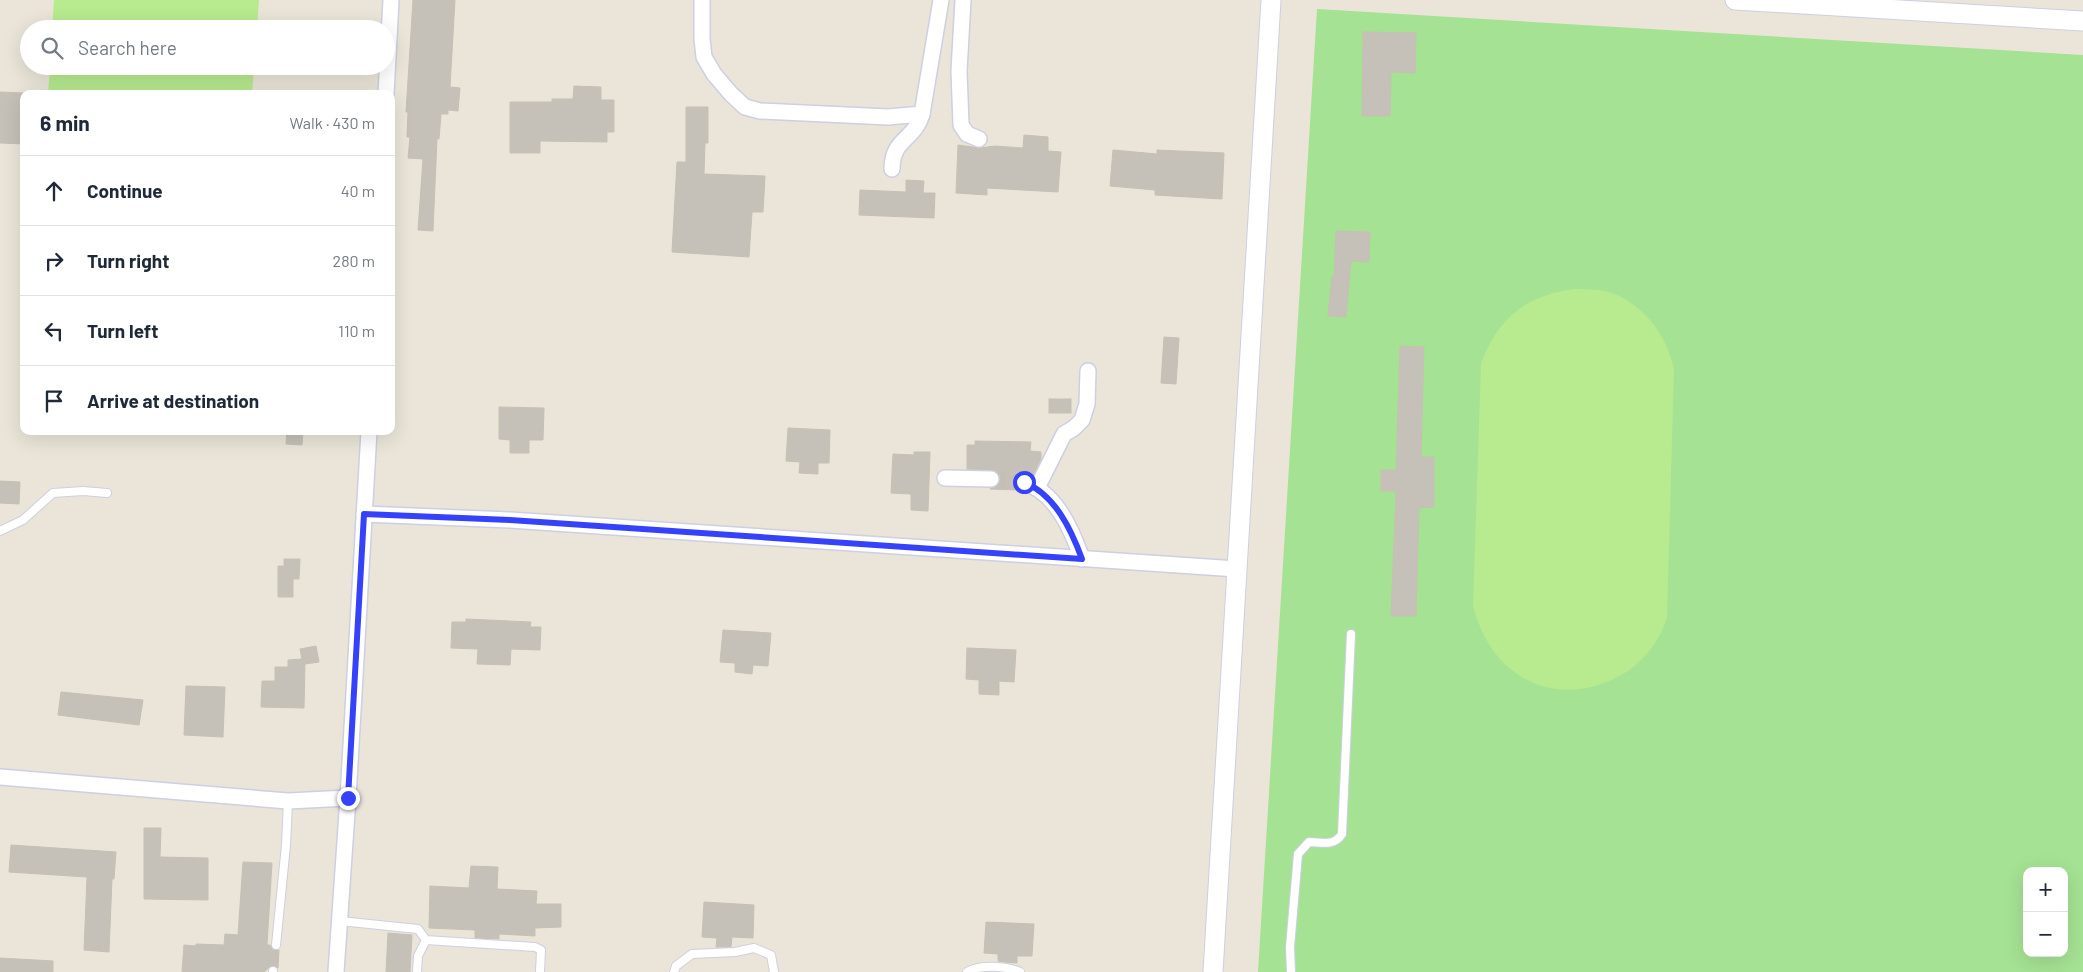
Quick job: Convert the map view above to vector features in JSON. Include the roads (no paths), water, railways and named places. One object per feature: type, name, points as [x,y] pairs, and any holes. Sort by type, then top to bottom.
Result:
[{"type":"street","points":[[390,20],[391,0]]},
{"type":"street","points":[[702,0],[704,57],[714,74],[745,107],[760,111],[804,114],[888,117],[922,114]]},
{"type":"street","points":[[892,169],[893,153],[902,141],[919,125],[941,0]]},
{"type":"street","points":[[963,0],[959,71],[960,125],[967,134],[979,139]]},
{"type":"street","points":[[1213,972],[1271,0]]},
{"type":"street","points":[[1735,0],[2083,21]]},
{"type":"street","points":[[386,90],[387,75]]},
{"type":"street","points":[[1037,488],[1064,434],[1082,420],[1087,404],[1088,371]]},
{"type":"street","points":[[336,972],[369,435]]},
{"type":"street","points":[[945,478],[991,479]]},
{"type":"street","points":[[1022,482],[1037,488],[1065,520],[1082,559]]},
{"type":"street","points":[[364,514],[510,520],[1237,569]]},
{"type":"street","points":[[0,777],[288,802],[348,798]]},
{"type":"lane","points":[[0,532],[23,520],[53,493],[108,492]]},
{"type":"lane","points":[[1291,972],[1290,947],[1298,854],[1309,842],[1327,844],[1339,839],[1342,834],[1351,634]]},
{"type":"lane","points":[[276,945],[286,845],[288,802]]},
{"type":"lane","points":[[340,920],[418,929],[426,940]]},
{"type":"lane","points":[[417,972],[418,956],[426,940]]},
{"type":"lane","points":[[426,940],[535,947],[541,950],[540,972]]},
{"type":"lane","points":[[674,972],[676,966],[692,954],[734,952],[754,948],[771,955],[774,972]]},
{"type":"lane","points":[[967,972],[987,967],[1015,969],[1020,972]]},
{"type":"tunnel","points":[[991,479],[1022,482]]}]
